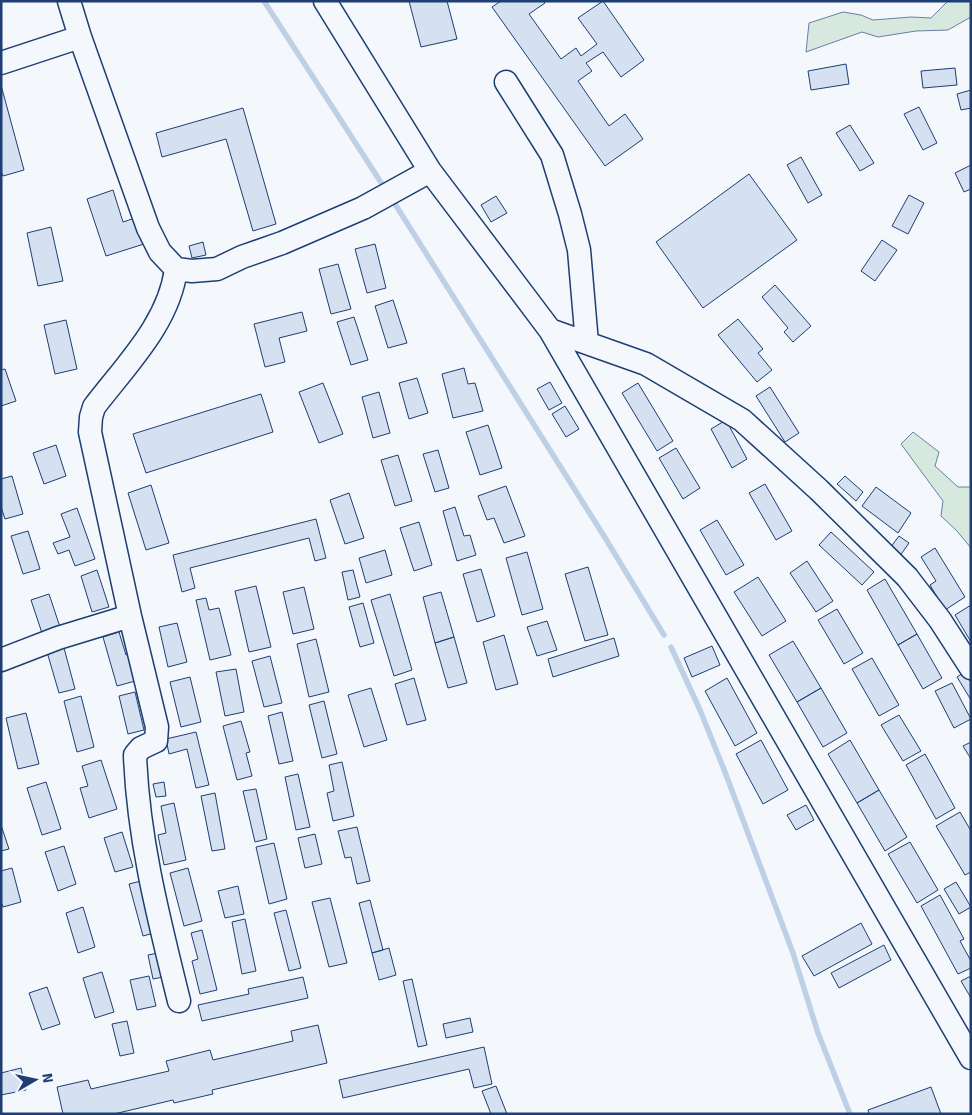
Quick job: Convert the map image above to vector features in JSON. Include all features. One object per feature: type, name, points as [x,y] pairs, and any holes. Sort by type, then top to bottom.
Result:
[{"type":"street","points":[[69,1],[148,228],[160,252],[176,269],[192,271],[217,269],[362,208],[430,171]]},
{"type":"street","points":[[325,1],[430,171],[550,330],[971,1058]]},
{"type":"street","points":[[1,63],[80,37]]},
{"type":"street","points":[[506,82],[552,156],[560,180],[579,250],[587,343]]},
{"type":"street","points":[[176,269],[174,286],[146,341],[94,407],[90,432],[130,616],[157,727],[156,741],[142,748],[135,755],[136,776],[148,874],[179,1001]]},
{"type":"street","points":[[550,330],[646,364],[742,420],[819,490],[907,577],[940,620],[971,668]]},
{"type":"street","points":[[1,660],[58,638],[130,616]]},
{"type":"shaded area","points":[[948,1],[971,1],[971,17],[948,30],[916,31],[878,37],[862,32],[806,52],[809,23],[843,12],[861,15],[873,20],[911,17],[931,18]]},
{"type":"shaded area","points":[[913,432],[939,452],[935,466],[958,487],[971,487],[971,548],[941,516],[943,501],[901,444]]},
{"type":"building","points":[[409,1],[447,1],[457,39],[421,47]]},
{"type":"building","points":[[501,1],[544,1],[545,3],[529,14],[561,59],[576,48],[581,56],[597,44],[578,18],[603,1],[644,60],[621,77],[603,52],[586,63],[592,71],[578,81],[609,126],[625,114],[643,139],[605,166],[492,7]]},
{"type":"building","points":[[846,64],[849,84],[811,90],[808,71]]},
{"type":"building","points":[[955,68],[957,85],[923,88],[921,71]]},
{"type":"building","points":[[1,85],[24,170],[3,176],[1,171]]},
{"type":"building","points":[[971,90],[971,108],[961,110],[957,94]]},
{"type":"building","points":[[919,107],[937,143],[923,150],[904,114]]},
{"type":"building","points":[[243,108],[276,224],[253,231],[226,139],[162,157],[156,133]]},
{"type":"building","points":[[850,125],[874,163],[860,171],[836,133]]},
{"type":"building","points":[[801,157],[822,195],[808,203],[787,165]]},
{"type":"building","points":[[971,165],[971,189],[964,192],[955,173]]},
{"type":"building","points":[[749,174],[797,240],[703,308],[656,242]]},
{"type":"building","points":[[113,190],[123,222],[135,218],[144,244],[106,256],[87,199]]},
{"type":"building","points":[[909,195],[924,203],[908,234],[892,226]]},
{"type":"building","points":[[496,196],[507,213],[491,222],[481,205]]},
{"type":"building","points":[[51,227],[63,281],[38,286],[27,233]]},
{"type":"building","points":[[882,240],[897,250],[875,281],[861,271]]},
{"type":"building","points":[[203,242],[206,255],[192,258],[189,246]]},
{"type":"building","points":[[375,244],[386,288],[367,293],[355,249]]},
{"type":"building","points":[[338,264],[351,309],[331,314],[319,269]]},
{"type":"building","points":[[775,285],[811,326],[793,342],[784,332],[788,328],[762,297]]},
{"type":"building","points":[[393,300],[407,343],[388,348],[375,306]]},
{"type":"building","points":[[302,312],[307,331],[279,338],[285,362],[265,367],[254,324]]},
{"type":"building","points":[[354,317],[368,360],[351,365],[337,322]]},
{"type":"building","points":[[738,319],[763,349],[758,353],[772,370],[757,382],[718,335]]},
{"type":"building","points":[[66,320],[77,369],[55,374],[44,325]]},
{"type":"building","points":[[464,368],[468,384],[475,383],[483,411],[453,418],[442,374]]},
{"type":"building","points":[[5,369],[16,401],[1,406],[1,370]]},
{"type":"building","points":[[417,378],[428,413],[409,419],[399,383]]},
{"type":"building","points":[[550,382],[562,403],[549,410],[537,389]]},
{"type":"building","points":[[323,383],[343,434],[319,443],[299,392]]},
{"type":"building","points":[[638,383],[673,441],[657,451],[622,393]]},
{"type":"building","points":[[770,387],[799,433],[785,442],[756,396]]},
{"type":"building","points":[[379,392],[390,433],[373,438],[362,397]]},
{"type":"building","points":[[261,394],[273,432],[146,473],[133,434]]},
{"type":"building","points":[[565,406],[579,429],[566,437],[552,414]]},
{"type":"building","points":[[726,420],[747,459],[732,468],[711,429]]},
{"type":"building","points":[[488,425],[502,468],[480,475],[466,432]]},
{"type":"building","points":[[56,445],[66,476],[44,484],[33,453]]},
{"type":"building","points":[[676,448],[700,488],[683,499],[659,458]]},
{"type":"building","points":[[438,450],[449,488],[435,492],[423,454]]},
{"type":"building","points":[[398,455],[412,501],[395,506],[381,460]]},
{"type":"building","points":[[12,476],[23,514],[5,519],[1,507],[1,479]]},
{"type":"building","points":[[845,476],[863,492],[856,501],[837,484]]},
{"type":"building","points":[[765,484],[792,531],[776,540],[749,493]]},
{"type":"building","points":[[151,485],[169,543],[146,550],[128,493]]},
{"type":"building","points":[[506,486],[525,536],[504,543],[494,518],[487,520],[478,496]]},
{"type":"building","points":[[876,487],[911,513],[898,533],[862,506]]},
{"type":"building","points":[[349,493],[364,538],[345,544],[330,500]]},
{"type":"building","points":[[455,507],[464,536],[470,535],[476,555],[457,561],[443,511]]},
{"type":"building","points":[[77,508],[95,559],[75,566],[69,550],[58,554],[53,543],[70,537],[61,514]]},
{"type":"building","points":[[316,519],[326,558],[315,561],[309,538],[190,568],[195,588],[182,592],[173,555]]},
{"type":"building","points":[[717,520],[744,565],[726,575],[700,530]]},
{"type":"building","points":[[419,522],[432,565],[414,571],[400,528]]},
{"type":"building","points":[[28,531],[40,569],[23,574],[11,536]]},
{"type":"building","points":[[831,532],[874,572],[862,585],[819,545]]},
{"type":"building","points":[[899,536],[909,543],[897,560],[887,552]]},
{"type":"building","points":[[935,548],[965,597],[945,610],[930,585],[936,581],[921,557]]},
{"type":"building","points":[[385,550],[392,575],[366,583],[359,558]]},
{"type":"building","points":[[527,552],[543,609],[522,615],[506,558]]},
{"type":"building","points":[[807,561],[833,601],[816,612],[790,573]]},
{"type":"building","points":[[588,567],[608,635],[585,641],[565,574]]},
{"type":"building","points":[[481,569],[495,616],[477,622],[463,574]]},
{"type":"building","points":[[97,570],[109,607],[92,612],[81,576]]},
{"type":"building","points":[[353,570],[360,597],[348,600],[342,572]]},
{"type":"building","points":[[758,577],[786,621],[762,636],[734,592]]},
{"type":"building","points":[[885,579],[917,634],[898,645],[867,590]]},
{"type":"building","points":[[256,586],[271,647],[249,652],[235,591]]},
{"type":"building","points":[[304,587],[314,629],[293,634],[283,592]]},
{"type":"building","points":[[441,592],[454,637],[435,643],[423,597]]},
{"type":"building","points":[[49,594],[61,630],[43,636],[31,600]]},
{"type":"building","points":[[390,594],[412,670],[394,676],[371,600]]},
{"type":"building","points":[[206,598],[209,610],[219,608],[231,655],[210,660],[196,600]]},
{"type":"building","points":[[363,603],[374,643],[360,647],[349,607]]},
{"type":"building","points":[[971,605],[971,642],[955,615]]},
{"type":"building","points":[[837,609],[863,653],[844,664],[818,620]]},
{"type":"building","points":[[547,621],[557,650],[537,656],[527,627]]},
{"type":"building","points":[[177,623],[187,662],[168,667],[159,627]]},
{"type":"building","points":[[119,632],[126,655],[131,653],[139,680],[117,686],[103,637]]},
{"type":"building","points":[[917,634],[942,678],[923,689],[898,645]]},
{"type":"building","points":[[504,635],[518,684],[496,690],[483,642]]},
{"type":"building","points":[[454,637],[467,683],[448,688],[435,643]]},
{"type":"building","points":[[614,638],[619,656],[553,677],[548,659]]},
{"type":"building","points":[[316,639],[329,692],[309,697],[297,644]]},
{"type":"building","points":[[793,641],[821,688],[797,702],[769,655]]},
{"type":"building","points":[[712,646],[720,665],[692,677],[684,658]]},
{"type":"building","points":[[64,648],[75,689],[59,693],[47,652]]},
{"type":"building","points":[[270,656],[282,703],[264,707],[252,661]]},
{"type":"building","points":[[872,658],[899,705],[879,716],[852,669]]},
{"type":"building","points":[[236,669],[244,712],[225,716],[216,672]]},
{"type":"building","points":[[965,672],[971,683],[971,700],[957,677]]},
{"type":"building","points":[[190,677],[201,722],[181,727],[170,682]]},
{"type":"building","points":[[414,678],[426,720],[407,725],[395,684]]},
{"type":"building","points":[[727,678],[757,733],[735,746],[705,691]]},
{"type":"building","points":[[952,683],[971,719],[954,728],[935,691]]},
{"type":"building","points":[[371,688],[387,740],[364,747],[348,695]]},
{"type":"building","points":[[821,688],[847,733],[823,747],[797,702]]},
{"type":"building","points":[[135,692],[144,730],[128,734],[119,696]]},
{"type":"building","points":[[81,696],[94,747],[77,752],[64,701]]},
{"type":"building","points":[[324,701],[337,754],[322,758],[309,705]]},
{"type":"building","points":[[282,712],[293,761],[279,764],[268,716]]},
{"type":"building","points":[[26,713],[39,764],[18,769],[6,718]]},
{"type":"building","points":[[899,715],[921,751],[903,761],[881,725]]},
{"type":"building","points":[[241,721],[250,752],[246,753],[252,776],[237,780],[223,726]]},
{"type":"building","points":[[196,732],[209,785],[196,788],[187,749],[169,754],[166,739]]},
{"type":"building","points":[[761,740],[788,790],[763,804],[736,754]]},
{"type":"building","points":[[850,740],[879,790],[857,803],[828,754]]},
{"type":"building","points":[[971,742],[971,759],[963,746]]},
{"type":"building","points":[[925,754],[955,808],[936,819],[906,765]]},
{"type":"building","points":[[101,760],[117,809],[89,818],[80,788],[88,786],[82,766]]},
{"type":"building","points":[[342,762],[354,816],[333,821],[327,793],[334,791],[329,765]]},
{"type":"building","points":[[298,774],[310,827],[296,830],[285,777]]},
{"type":"building","points":[[46,782],[61,829],[42,835],[27,788]]},
{"type":"building","points":[[164,782],[166,796],[156,797],[153,784]]},
{"type":"building","points":[[256,789],[267,839],[255,842],[243,791]]},
{"type":"building","points":[[879,790],[907,837],[885,851],[857,803]]},
{"type":"building","points":[[215,793],[225,849],[212,851],[201,796]]},
{"type":"building","points":[[174,803],[186,860],[164,865],[158,835],[166,833],[161,806]]},
{"type":"building","points":[[806,805],[814,820],[796,830],[787,815]]},
{"type":"building","points":[[960,812],[971,831],[971,872],[965,875],[936,826]]},
{"type":"building","points":[[1,825],[9,849],[1,851]]},
{"type":"building","points":[[357,827],[370,881],[357,884],[351,857],[345,858],[338,831]]},
{"type":"building","points":[[122,832],[133,867],[115,872],[104,838]]},
{"type":"building","points":[[315,834],[322,864],[305,868],[298,838]]},
{"type":"building","points":[[910,842],[938,890],[917,903],[888,854]]},
{"type":"building","points":[[274,843],[287,899],[269,904],[256,847]]},
{"type":"building","points":[[64,846],[76,884],[58,891],[45,852]]},
{"type":"building","points":[[12,868],[21,902],[3,907],[1,901],[1,871]]},
{"type":"building","points":[[188,868],[202,921],[184,926],[170,873]]},
{"type":"building","points":[[145,880],[158,932],[143,936],[129,884]]},
{"type":"building","points":[[956,882],[971,907],[959,914],[944,889]]},
{"type":"building","points":[[238,886],[244,914],[225,918],[218,891]]},
{"type":"building","points":[[940,895],[964,939],[960,941],[971,961],[971,968],[958,974],[921,906]]},
{"type":"building","points":[[330,898],[347,963],[329,967],[312,902]]},
{"type":"building","points":[[370,900],[383,950],[372,953],[359,903]]},
{"type":"building","points":[[83,907],[95,947],[78,953],[66,913]]},
{"type":"building","points":[[286,910],[301,968],[289,971],[274,913]]},
{"type":"building","points":[[245,919],[256,971],[242,974],[232,922]]},
{"type":"building","points":[[861,923],[872,944],[814,976],[802,956]]},
{"type":"building","points":[[202,930],[217,990],[200,994],[192,961],[198,959],[191,933]]},
{"type":"building","points":[[884,945],[891,960],[839,988],[831,973]]},
{"type":"building","points":[[389,948],[396,975],[379,980],[372,953]]},
{"type":"building","points":[[163,952],[168,976],[153,979],[148,955]]},
{"type":"building","points":[[102,972],[114,1012],[95,1018],[83,978]]},
{"type":"building","points":[[149,976],[156,1006],[137,1010],[130,980]]},
{"type":"building","points":[[971,976],[971,998],[961,981]]},
{"type":"building","points":[[303,977],[308,998],[202,1021],[198,1005],[249,994],[248,989]]},
{"type":"building","points":[[412,979],[427,1045],[418,1047],[403,981]]},
{"type":"building","points":[[47,987],[60,1024],[42,1030],[29,993]]},
{"type":"building","points":[[470,1018],[473,1032],[446,1038],[443,1024]]},
{"type":"building","points":[[127,1021],[134,1053],[120,1056],[112,1024]]},
{"type":"building","points":[[318,1025],[327,1063],[212,1090],[213,1094],[174,1103],[173,1100],[114,1114],[63,1114],[57,1087],[88,1080],[91,1089],[169,1071],[166,1061],[210,1050],[213,1060],[293,1041],[291,1031]]},
{"type":"building","points":[[484,1047],[492,1084],[474,1088],[469,1069],[343,1098],[339,1080]]},
{"type":"building","points":[[21,1068],[26,1090],[1,1095],[1,1073]]},
{"type":"building","points":[[496,1086],[507,1114],[491,1114],[482,1091]]},
{"type":"building","points":[[931,1087],[941,1114],[869,1114],[868,1110]]},
{"type":"waterway","points":[[264,1],[382,184]]},
{"type":"waterway","points":[[395,204],[604,536],[664,635]]},
{"type":"waterway","points":[[671,647],[700,710],[725,772],[793,953],[818,1033],[850,1114]]}]
